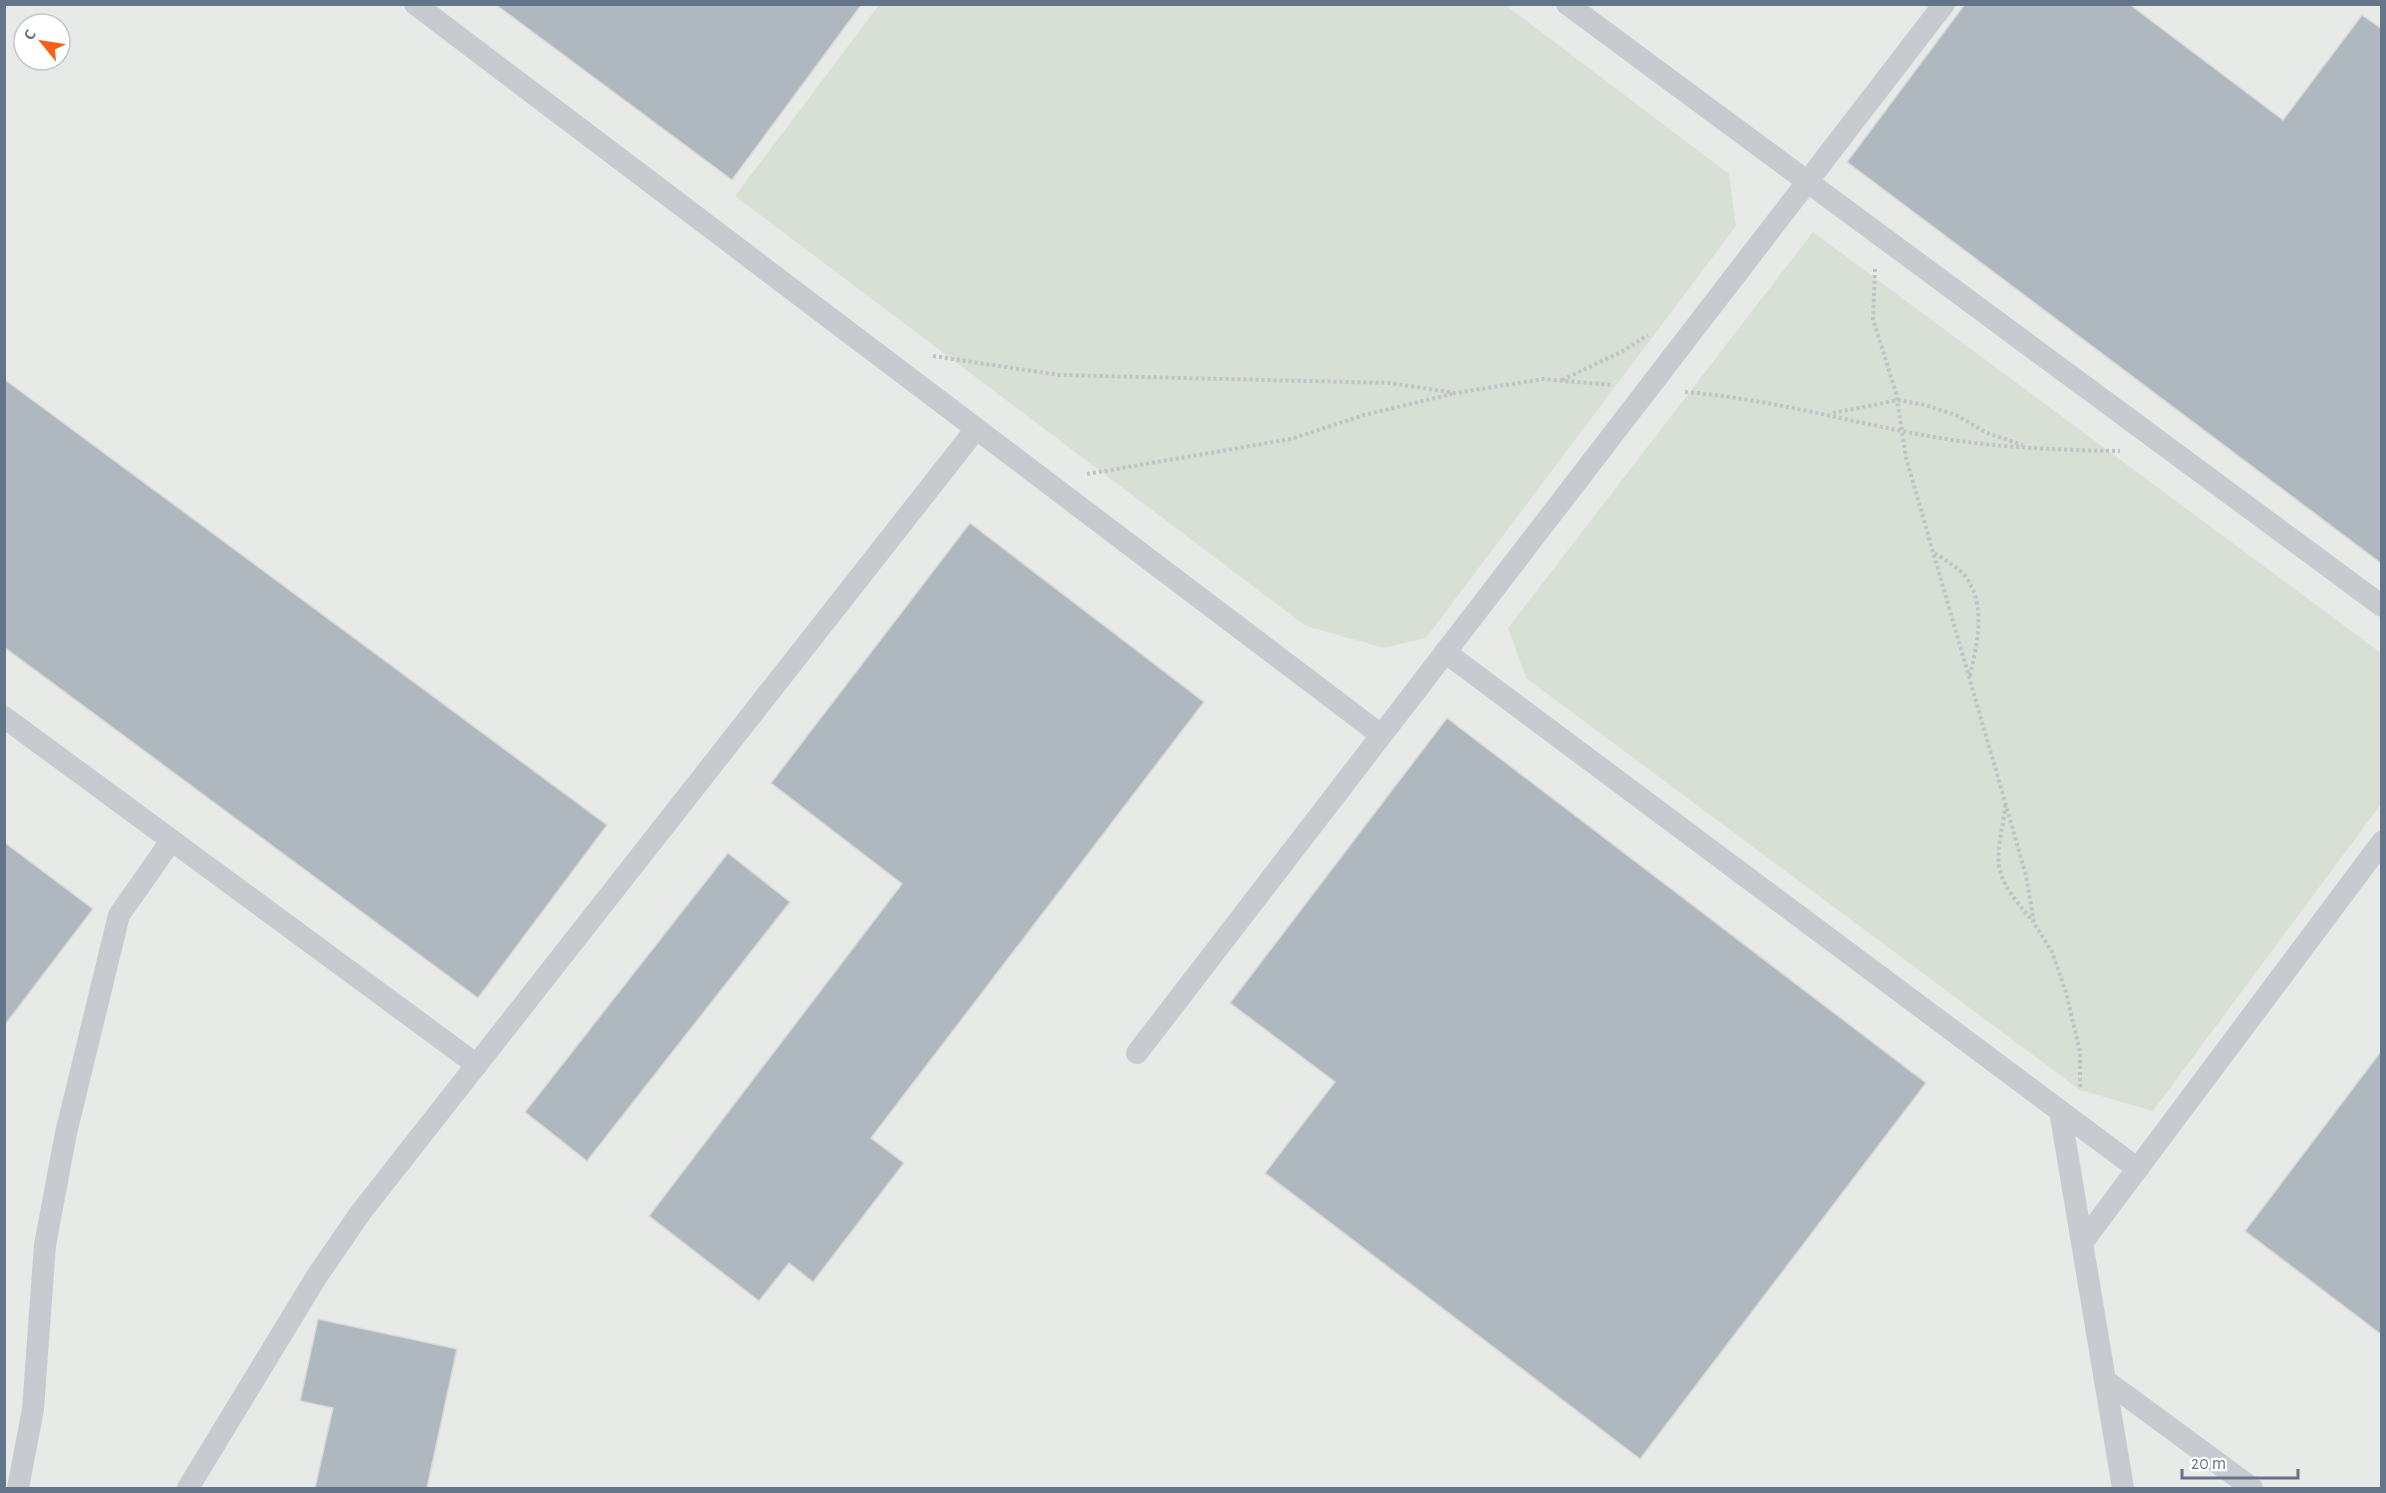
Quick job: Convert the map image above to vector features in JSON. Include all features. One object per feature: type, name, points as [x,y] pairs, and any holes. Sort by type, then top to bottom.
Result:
[{"type":"lane","points":[[415,4],[1381,735]]},
{"type":"lane","points":[[1568,4],[2382,606]]},
{"type":"lane","points":[[1137,1053],[1944,4]]},
{"type":"lane","points":[[188,1488],[317,1276],[361,1212],[976,429]]},
{"type":"lane","points":[[1445,652],[2138,1169]]},
{"type":"lane","points":[[4,717],[477,1065]]},
{"type":"lane","points":[[18,1488],[33,1409],[45,1245],[66,1133],[119,915],[171,841]]},
{"type":"lane","points":[[2082,1243],[2382,843]]},
{"type":"lane","points":[[2060,1111],[2123,1488]]},
{"type":"lane","points":[[2105,1380],[2252,1488]]},
{"type":"path","points":[[1879,235],[1874,278],[1874,319],[1898,400],[1906,458],[2026,875],[2034,923]]},
{"type":"path","points":[[929,356],[1059,375],[1390,383],[1455,393]]},
{"type":"path","points":[[1046,482],[1272,443],[1364,415],[1455,393],[1543,379],[1690,392],[1830,414],[1948,439],[2030,447],[2174,453]]},
{"type":"path","points":[[1830,414],[1898,400],[1925,405],[1956,416],[1987,433],[2030,447]]},
{"type":"path","points":[[1935,553],[1964,574],[1974,591],[1978,610],[1977,647],[1970,677]]},
{"type":"path","points":[[2005,800],[1999,854],[2000,871],[2009,889],[2052,952],[2066,992],[2080,1052],[2080,1090],[2089,1132]]},
{"type":"shaded area","points":[[1504,4],[1729,174],[1736,226],[1426,638],[1384,648],[1306,626],[735,196],[879,5]]},
{"type":"shaded area","points":[[5,5],[2381,5],[2381,1488],[5,1488]]},
{"type":"shaded area","points":[[1813,232],[2381,653],[2381,804],[2153,1111],[2080,1090],[1526,678],[1508,628]]},
{"type":"building","points":[[495,4],[862,4],[732,180]]},
{"type":"building","points":[[1965,4],[2129,4],[2283,120],[2362,15],[2382,29],[2382,564],[1847,162]]},
{"type":"building","points":[[4,379],[607,825],[478,998],[4,647]]},
{"type":"building","points":[[970,523],[1204,702],[871,1138],[904,1163],[813,1282],[789,1263],[759,1301],[649,1216],[902,884],[771,783]]},
{"type":"building","points":[[1447,718],[1926,1083],[1640,1459],[1265,1173],[1335,1082],[1230,1003]]},
{"type":"building","points":[[4,842],[93,909],[4,1026]]},
{"type":"building","points":[[728,853],[790,902],[587,1161],[525,1112]]},
{"type":"building","points":[[2382,1050],[2382,1335],[2245,1231]]},
{"type":"building","points":[[318,1319],[457,1349],[427,1488],[315,1488],[333,1408],[300,1401]]}]
